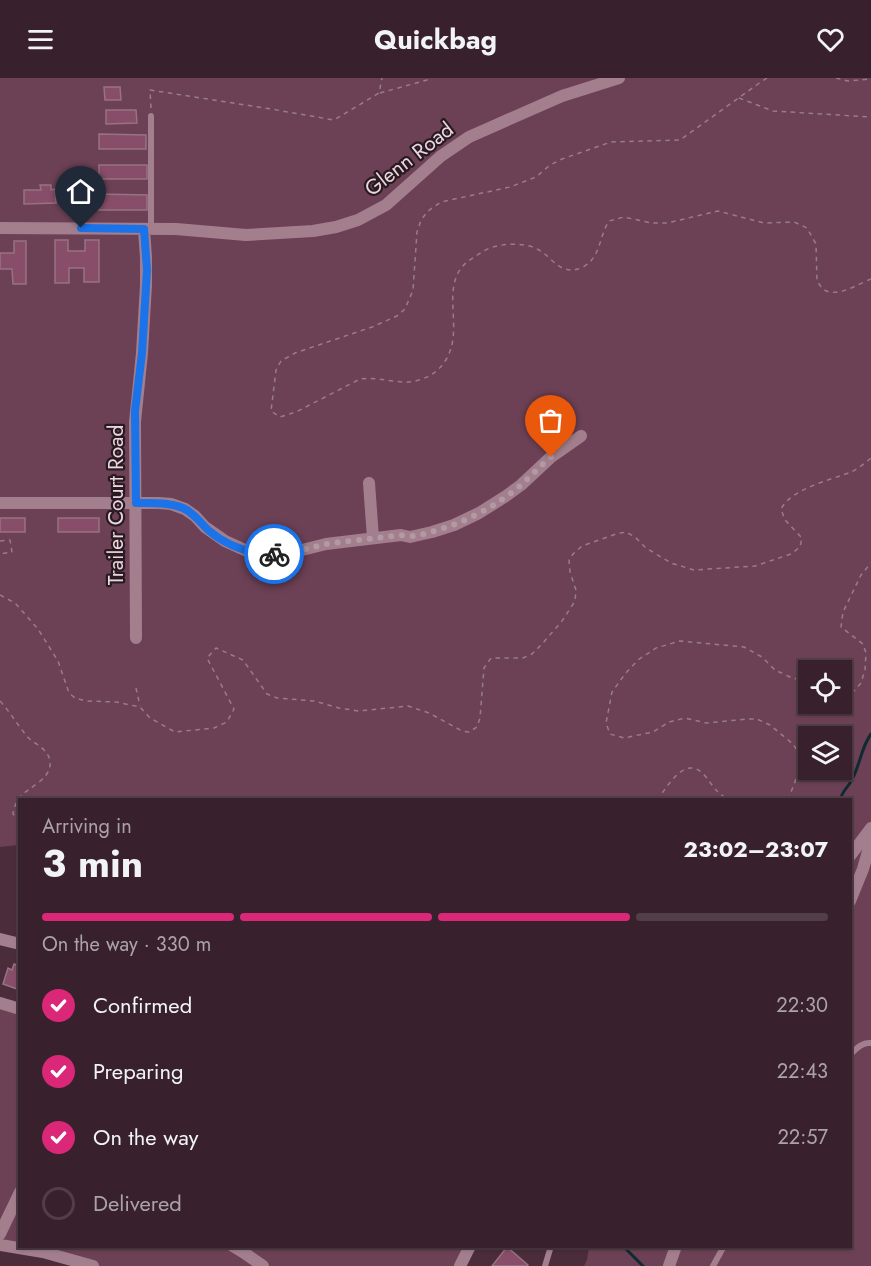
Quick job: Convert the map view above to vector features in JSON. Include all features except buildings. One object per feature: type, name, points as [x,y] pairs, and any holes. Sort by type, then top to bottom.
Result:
[{"type":"street","name":"Glenn Road","points":[[0,228],[176,229],[257,235],[322,230],[345,225],[386,205],[441,156],[469,137],[562,96],[619,78]]},
{"type":"street","name":"Trailer Court Road","points":[[136,638],[135,411],[142,353],[147,229]]},
{"type":"street","points":[[0,503],[162,503],[181,508],[195,516],[211,532],[238,548],[256,553],[284,554],[326,544],[401,535],[410,537],[445,528],[506,496],[551,457],[581,436]]},
{"type":"street","points":[[369,483],[373,538]]},
{"type":"street","points":[[852,853],[871,828]]},
{"type":"street","points":[[852,896],[871,841]]},
{"type":"street","points":[[0,939],[18,944]]},
{"type":"street","points":[[0,1003],[18,1008]]},
{"type":"street","points":[[0,1234],[18,1196]]},
{"type":"street","points":[[0,1245],[18,1248]]},
{"type":"street","points":[[18,1248],[43,1252],[93,1266]]},
{"type":"street","points":[[236,1248],[263,1266]]},
{"type":"street","points":[[460,1266],[469,1248]]},
{"type":"street","points":[[669,1266],[675,1248]]},
{"type":"lane","points":[[147,229],[151,116]]},
{"type":"lane","points":[[852,1053],[860,1045],[871,1042]]},
{"type":"lane","points":[[545,1266],[550,1248]]},
{"type":"lane","points":[[713,1266],[723,1248]]},
{"type":"path","points":[[379,93],[382,78]]},
{"type":"path","points":[[151,116],[150,90],[334,120],[379,93],[429,78]]},
{"type":"path","points":[[767,78],[680,140],[611,142],[562,159],[550,165],[536,177],[510,187],[441,202],[428,211],[421,220],[417,232],[413,290],[405,309],[397,316],[372,327],[295,353],[281,361],[276,370],[271,411],[280,417],[296,412],[360,379],[371,377],[399,382],[416,381],[431,376],[442,367],[450,352],[454,338],[453,293],[457,274],[465,263],[487,248],[505,244],[538,249],[558,266],[568,271],[580,268],[589,263],[598,249],[603,231],[609,221],[624,217],[651,223],[667,223],[718,212],[764,224],[794,222],[807,228],[816,243],[817,281],[825,291],[834,293],[847,290],[871,279]]},
{"type":"path","points":[[836,78],[848,81],[871,79]]},
{"type":"path","points":[[738,98],[772,111],[871,117]]},
{"type":"path","points":[[136,688],[140,707],[150,718],[175,732],[214,728],[227,722],[234,709],[207,658],[216,648],[243,660],[267,694],[277,698],[314,700],[339,708],[359,711],[408,706],[429,713],[462,731],[469,732],[477,727],[480,718],[484,668],[491,658],[523,658],[532,654],[562,621],[575,600],[576,590],[569,560],[582,546],[626,532],[646,548],[671,563],[694,570],[755,566],[791,554],[800,547],[801,538],[785,520],[781,509],[784,502],[793,495],[823,481],[854,471],[871,458]]},
{"type":"path","points":[[0,541],[10,540],[12,552],[0,554]]},
{"type":"path","points":[[852,691],[861,683],[866,669],[866,652],[863,644],[841,627],[843,612],[861,575],[871,563]]},
{"type":"path","points":[[0,595],[15,603],[38,629],[58,661],[69,693],[75,698],[140,707]]},
{"type":"path","points":[[789,798],[801,766],[800,755],[793,744],[770,725],[758,720],[748,718],[706,723],[685,718],[669,722],[653,732],[624,738],[610,734],[606,723],[612,692],[625,674],[638,660],[656,648],[680,640],[744,647],[762,657],[776,670],[798,679]]},
{"type":"path","points":[[0,701],[12,714],[27,738],[45,751],[51,763],[49,772],[19,798]]},
{"type":"path","points":[[659,798],[676,775],[687,768],[694,768],[704,775],[715,791],[726,798]]},
{"type":"path","points":[[18,799],[13,814],[18,819]]},
{"type":"shaded area","points":[[0,78],[871,78],[871,1266],[584,1266],[589,1248],[852,1248],[852,798],[18,798],[18,845],[0,847]]},
{"type":"shaded area","points":[[0,1003],[18,1009],[18,1248],[469,1248],[460,1266],[93,1266],[0,1245]]},
{"type":"waterway","points":[[841,798],[853,777],[864,746],[871,734]]},
{"type":"waterway","points":[[625,1248],[643,1266]]},
{"type":"way so far","points":[[274,554],[290,553],[340,542],[401,535],[410,537],[445,528],[495,504],[521,485],[551,457]]},
{"type":"route","points":[[81,228],[144,229],[147,270],[142,353],[135,411],[136,503],[171,504],[195,516],[216,536],[233,546],[256,553],[274,554]]}]
